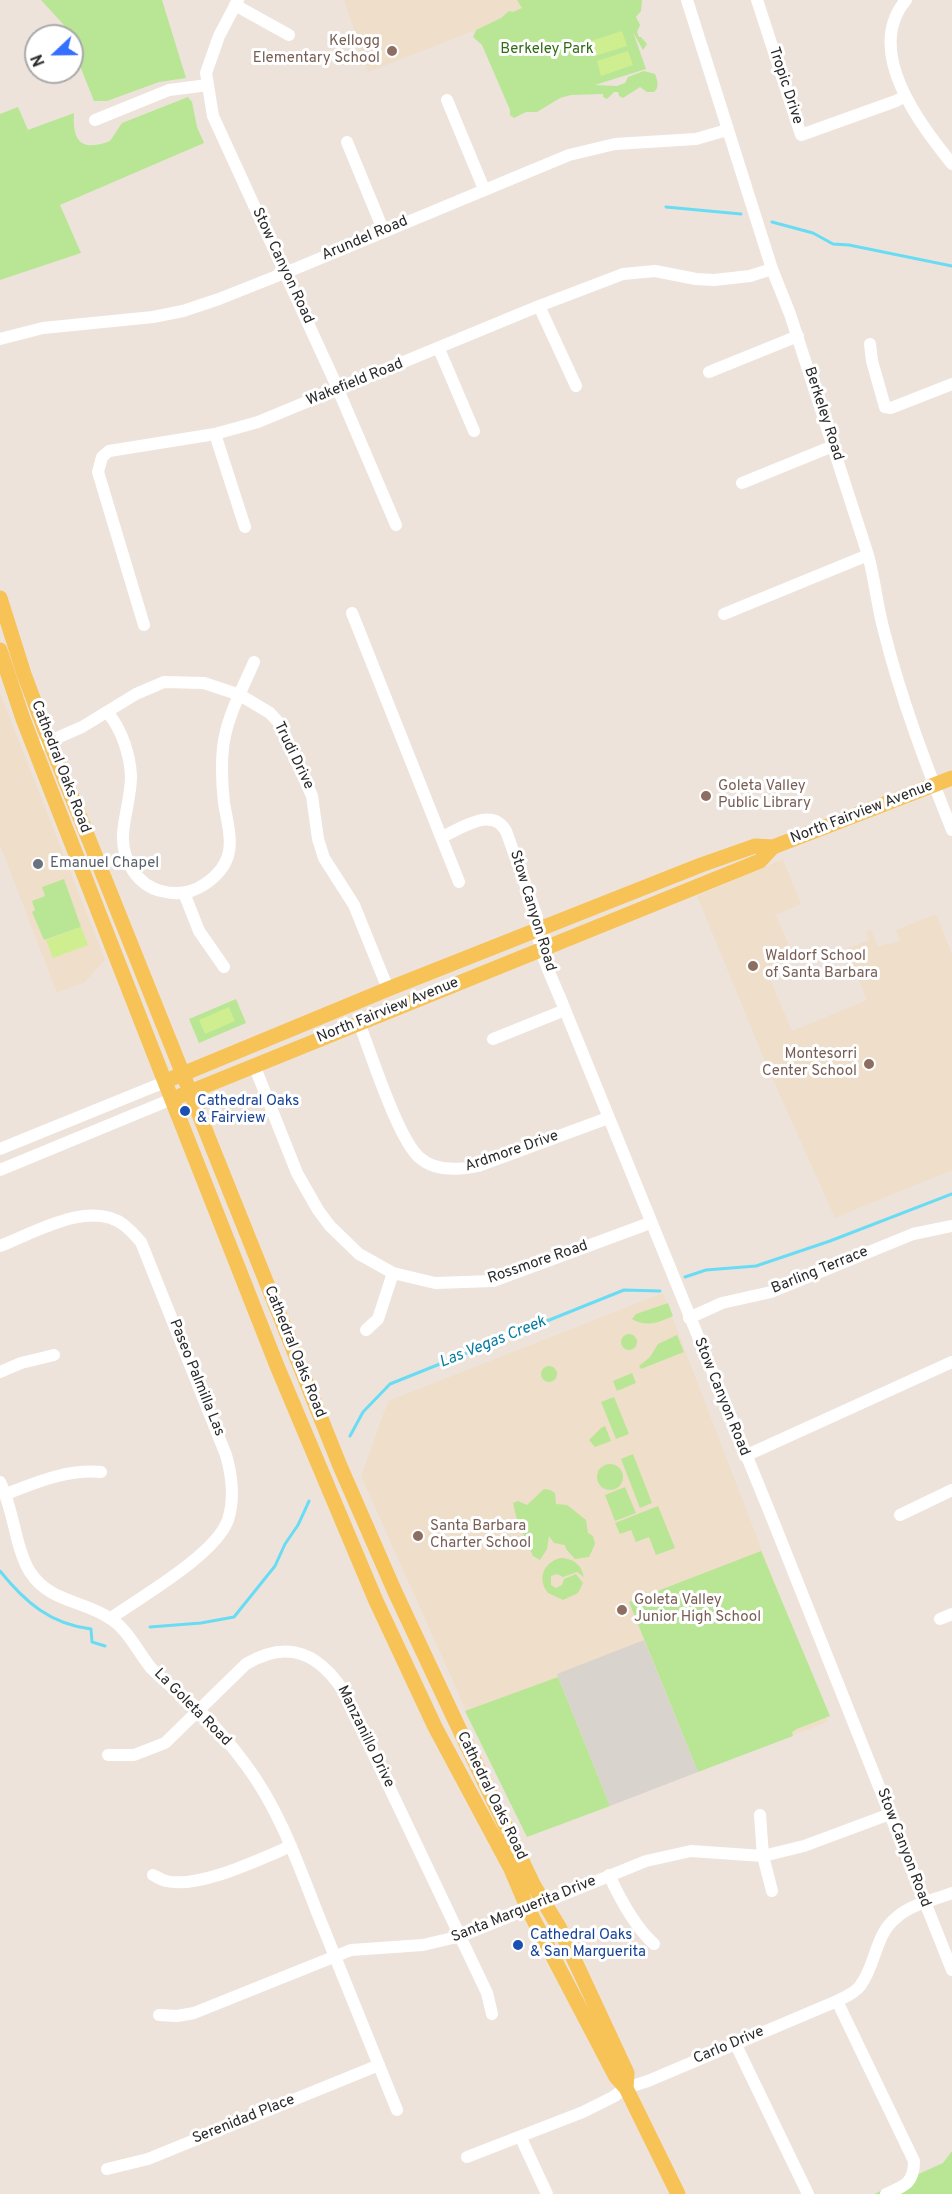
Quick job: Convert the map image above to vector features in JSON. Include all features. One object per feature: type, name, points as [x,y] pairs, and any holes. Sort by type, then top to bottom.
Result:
[{"type":"main road","name":"Cathedral Oaks Road","points":[[0,598],[24,674],[50,742],[332,1448],[390,1581],[529,1876],[560,1927],[627,2073],[626,2088]]},
{"type":"main road","name":"Cathedral Oaks Road","points":[[0,650],[5,683],[34,748],[277,1366],[376,1601],[435,1727],[511,1869],[528,1909],[616,2077],[626,2088],[678,2194]]},
{"type":"main road","name":"North Fairview Avenue","points":[[165,1082],[388,989],[701,865],[755,846],[773,847],[952,778]]},
{"type":"main road","name":"North Fairview Avenue","points":[[172,1099],[760,861],[773,847]]},
{"type":"street","name":"Berkeley Road","points":[[687,0],[772,270],[798,336],[868,555],[886,641],[921,752],[952,830]]},
{"type":"street","name":"Tropic Drive","points":[[758,0],[801,135],[905,96]]},
{"type":"street","points":[[906,0],[895,18],[891,55],[896,75],[905,96],[927,133],[952,164]]},
{"type":"street","name":"Stow Canyon Road","points":[[289,35],[237,3],[212,51],[206,73],[209,101],[218,130],[338,390],[396,525]]},
{"type":"street","points":[[95,120],[169,90],[208,85]]},
{"type":"street","points":[[447,100],[484,189]]},
{"type":"street","name":"Arundel Road","points":[[0,339],[43,328],[183,311],[285,273],[569,155],[596,147],[634,142],[682,141],[727,130]]},
{"type":"street","points":[[347,142],[384,232]]},
{"type":"street","name":"Wakefield Road","points":[[144,625],[98,466],[102,457],[109,451],[215,434],[258,422],[539,306],[623,274],[655,271],[714,280],[750,276],[772,270]]},
{"type":"street","points":[[539,306],[576,386]]},
{"type":"street","points":[[709,372],[798,336]]},
{"type":"street","points":[[870,344],[872,361],[885,406],[891,408],[952,384]]},
{"type":"street","points":[[439,349],[474,431]]},
{"type":"street","points":[[215,434],[245,527]]},
{"type":"street","points":[[742,483],[833,446]]},
{"type":"street","points":[[724,614],[868,555]]},
{"type":"street","points":[[352,613],[459,882]]},
{"type":"street","points":[[108,713],[120,732],[131,775],[130,798],[123,836],[127,861],[142,881],[154,889],[170,893],[184,893],[202,887],[211,880],[227,860],[231,844],[222,788],[227,725],[254,662]]},
{"type":"street","name":"Trudi Drive","points":[[34,748],[108,713],[136,694],[164,682],[204,683],[240,695],[270,713],[280,724],[312,796],[318,839],[324,858],[354,905],[388,989]]},
{"type":"street","name":"Stow Canyon Road","points":[[442,837],[489,818],[500,822],[506,831],[537,917],[536,932],[541,948],[565,1010],[952,1970]]},
{"type":"street","points":[[184,893],[199,931],[224,967]]},
{"type":"street","points":[[493,1039],[565,1010]]},
{"type":"street","name":"Ardmore Drive","points":[[359,1023],[403,1136],[421,1159],[433,1165],[460,1170],[478,1166],[608,1118]]},
{"type":"street","name":"Rossmore Road","points":[[254,1065],[297,1173],[318,1210],[337,1234],[359,1254],[393,1273],[435,1283],[493,1281],[650,1223]]},
{"type":"street","name":"North Fairview Avenue","points":[[0,1149],[165,1082]]},
{"type":"street","name":"North Fairview Avenue","points":[[0,1170],[172,1099]]},
{"type":"street","name":"Paseo Palmilla Las","points":[[0,1246],[74,1216],[108,1218],[123,1224],[141,1242],[226,1455],[231,1473],[232,1491],[227,1521],[222,1529],[211,1544],[184,1568],[111,1618]]},
{"type":"street","name":"Barling Terrace","points":[[689,1318],[722,1303],[771,1292],[913,1234],[952,1226]]},
{"type":"street","points":[[366,1330],[378,1319],[393,1273]]},
{"type":"street","points":[[0,1372],[21,1363],[54,1355]]},
{"type":"street","points":[[745,1456],[952,1362]]},
{"type":"street","points":[[6,1494],[60,1475],[84,1471],[101,1472]]},
{"type":"street","name":"La Goleta Road","points":[[0,1482],[6,1494],[30,1572],[44,1588],[61,1599],[111,1618],[122,1628],[137,1652],[153,1670],[199,1710],[248,1767],[277,1815],[291,1846],[397,2110]]},
{"type":"street","points":[[900,1515],[952,1490]]},
{"type":"street","name":"Manzanillo Drive","points":[[108,1755],[134,1755],[165,1743],[246,1664],[262,1654],[277,1651],[295,1652],[321,1664],[333,1674],[344,1692],[461,1936],[487,1993],[492,2014]]},
{"type":"street","name":"Santa Marguerita Drive","points":[[159,2015],[177,2016],[194,2013],[351,1950],[423,1945],[461,1936],[646,1861],[691,1851],[763,1856],[804,1846],[890,1814]]},
{"type":"street","points":[[760,1815],[763,1856],[772,1891]]},
{"type":"street","points":[[153,1875],[166,1881],[184,1882],[208,1877],[291,1846]]},
{"type":"street","points":[[609,1875],[640,1929],[654,1944]]},
{"type":"street","name":"Carlo Drive","points":[[467,2157],[521,2138],[583,2112],[626,2088],[648,2081],[837,2001],[859,1988],[867,1975],[882,1934],[892,1921],[904,1911],[952,1893]]},
{"type":"street","points":[[837,2001],[914,2161],[914,2172],[910,2181],[886,2194]]},
{"type":"street","points":[[735,2043],[808,2194]]},
{"type":"street","name":"Serenidad Place","points":[[107,2169],[148,2159],[379,2065]]},
{"type":"street","points":[[521,2138],[547,2194]]},
{"type":"shaded area","name":"Kellogg Elementary School","points":[[344,0],[520,0],[522,8],[476,30],[368,72]]},
{"type":"shaded area","points":[[0,693],[105,960],[85,982],[57,993],[0,845]]},
{"type":"shaded area","name":"Montesorri Center School","points":[[783,859],[801,904],[776,915],[795,960],[767,972],[792,1031],[867,1000],[846,949],[869,940],[866,932],[871,930],[878,947],[891,944],[900,940],[896,930],[936,914],[952,954],[952,1170],[835,1218],[769,1071],[697,896]]},
{"type":"shaded area","name":"Goleta Valley Junior High School","points":[[663,1293],[828,1722],[529,1836],[464,1706],[361,1476],[388,1401]]},
{"type":"shaded area","points":[[644,1640],[698,1772],[610,1806],[557,1674]]},
{"type":"green space","points":[[41,0],[162,0],[186,78],[159,82],[107,101],[94,101],[84,76],[84,24],[63,24]]},
{"type":"green space","name":"Berkeley Park","points":[[517,0],[642,0],[641,11],[636,17],[640,25],[637,32],[639,37],[647,44],[643,50],[633,32],[646,69],[595,85],[617,86],[625,83],[628,77],[644,71],[655,74],[658,83],[656,90],[647,92],[640,87],[623,98],[618,92],[614,92],[607,99],[603,97],[603,94],[571,95],[560,98],[537,112],[526,112],[514,118],[510,115],[510,110],[482,45],[473,37],[476,30],[501,18],[509,11],[513,12],[522,8]]},
{"type":"green space","points":[[622,31],[627,46],[595,56],[591,41]]},
{"type":"green space","points":[[628,51],[633,65],[601,76],[597,61]]},
{"type":"green space","points":[[188,97],[192,102],[197,127],[204,143],[60,205],[81,253],[0,280],[0,114],[18,107],[28,130],[74,113],[77,138],[86,145],[92,145],[110,141],[122,123]]},
{"type":"green space","points":[[64,879],[81,927],[44,940],[32,912],[35,910],[32,901],[45,896],[42,887]]},
{"type":"green space","points":[[81,927],[88,945],[53,958],[46,940]]},
{"type":"green space","points":[[236,999],[246,1023],[199,1043],[189,1019]]},
{"type":"green space","points":[[229,1007],[235,1021],[205,1034],[199,1020]]},
{"type":"green space","points":[[668,1303],[673,1316],[648,1324],[632,1319],[636,1314]]},
{"type":"green space","points":[[626,1334],[632,1334],[637,1342],[635,1348],[626,1350],[621,1345],[621,1339]]},
{"type":"green space","points":[[677,1335],[684,1352],[641,1369],[639,1366],[650,1357],[658,1344]]},
{"type":"green space","points":[[546,1366],[552,1366],[557,1374],[555,1380],[546,1382],[541,1377],[541,1371]]},
{"type":"green space","points":[[632,1373],[636,1383],[617,1391],[613,1381]]},
{"type":"green space","points":[[614,1397],[629,1434],[616,1439],[601,1402]]},
{"type":"green space","points":[[605,1426],[611,1441],[595,1447],[589,1440]]},
{"type":"green space","points":[[633,1454],[652,1503],[640,1508],[621,1459]]},
{"type":"green space","points":[[610,1464],[619,1468],[623,1477],[619,1486],[610,1490],[601,1486],[597,1477],[601,1468]]},
{"type":"green space","points":[[625,1487],[636,1513],[615,1521],[605,1495]]},
{"type":"green space","points":[[544,1489],[555,1493],[556,1504],[567,1505],[586,1520],[588,1533],[593,1536],[595,1544],[589,1557],[575,1559],[565,1545],[554,1543],[549,1536],[547,1549],[540,1560],[533,1556],[517,1520],[513,1503],[518,1501],[527,1505]]},
{"type":"green space","points":[[658,1506],[675,1548],[656,1555],[649,1537],[636,1542],[631,1530],[620,1534],[615,1523]]},
{"type":"green space","points":[[761,1551],[830,1716],[797,1729],[792,1732],[793,1736],[698,1772],[629,1602]]},
{"type":"green space","points":[[560,1558],[576,1563],[584,1577],[577,1572],[563,1577],[557,1574],[551,1576],[551,1585],[556,1588],[562,1585],[564,1579],[576,1574],[583,1583],[578,1593],[563,1600],[548,1593],[542,1577],[549,1564]]},
{"type":"green space","points":[[558,1677],[610,1806],[527,1837],[465,1711]]},
{"type":"green space","points":[[952,2151],[952,2194],[874,2194],[943,2163]]},
{"type":"waterway","points":[[666,207],[741,214]]},
{"type":"waterway","points":[[772,222],[813,233],[833,244],[849,245],[952,266]]},
{"type":"waterway","name":"Las Vegas Creek","points":[[685,1277],[706,1270],[756,1266],[830,1241],[952,1194]]},
{"type":"waterway","name":"Las Vegas Creek","points":[[350,1436],[363,1412],[390,1384],[624,1290],[660,1291]]},
{"type":"waterway","name":"Las Vegas Creek","points":[[150,1627],[201,1623],[234,1617],[275,1566],[309,1501]]},
{"type":"waterway","name":"Las Vegas Creek","points":[[0,1571],[29,1602],[40,1610],[63,1622],[91,1629],[92,1642],[105,1646]]},
{"type":"place","name":"Kellogg Elementary School","points":[[392,51]]},
{"type":"place","name":"Goleta Valley Public Library","points":[[706,796]]},
{"type":"place","name":"Emanuel Chapel","points":[[38,864]]},
{"type":"place","name":"Waldorf School of Santa Barbara","points":[[753,966]]},
{"type":"place","name":"Montesorri Center School","points":[[869,1064]]},
{"type":"place","name":"Cathedral Oaks & Fairview","points":[[185,1111]]},
{"type":"place","name":"Santa Barbara Charter School","points":[[418,1536]]},
{"type":"place","name":"Goleta Valley Junior High School","points":[[622,1610]]},
{"type":"place","name":"Cathedral Oaks & San Marguerita","points":[[518,1945]]}]
